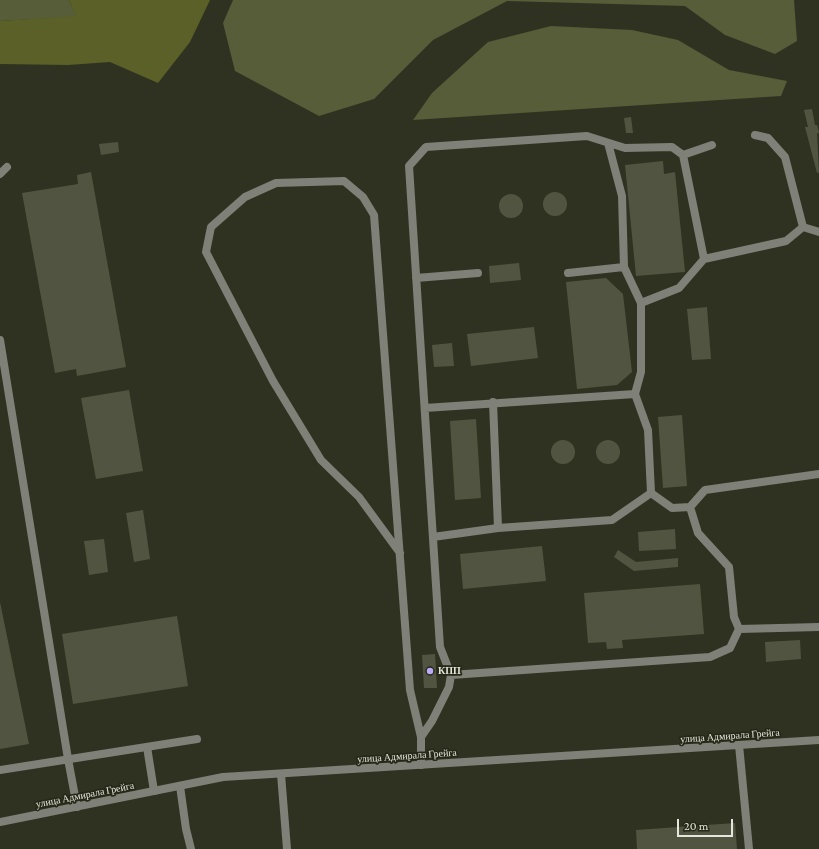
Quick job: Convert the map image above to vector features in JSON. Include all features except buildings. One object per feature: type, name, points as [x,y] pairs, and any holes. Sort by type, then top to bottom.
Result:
[{"type":"street","points":[[755,134],[768,138],[785,157],[803,227]]},
{"type":"street","points":[[421,737],[432,722],[449,687],[451,675],[440,647],[409,166],[426,147],[587,136],[625,148],[672,147],[683,155],[704,259]]},
{"type":"street","points":[[608,143],[622,196],[624,267],[641,303],[641,372],[635,394],[648,430],[651,493]]},
{"type":"street","points":[[683,155],[712,145]]},
{"type":"street","points":[[0,174],[7,167]]},
{"type":"street","points":[[400,553],[359,497],[321,460],[273,380],[206,252],[211,227],[245,197],[276,183],[344,181],[363,197],[374,215],[400,553],[410,690],[421,737],[421,765]]},
{"type":"street","points":[[803,227],[819,232]]},
{"type":"street","points":[[641,303],[680,288],[704,259],[786,241],[803,227]]},
{"type":"street","points":[[568,273],[624,267]]},
{"type":"street","points":[[416,278],[478,273]]},
{"type":"street","points":[[0,340],[77,807]]},
{"type":"street","points":[[425,408],[493,402],[635,394]]},
{"type":"street","points":[[493,402],[498,528]]},
{"type":"street","points":[[651,493],[672,508],[690,507],[705,490],[819,474]]},
{"type":"street","points":[[433,537],[498,528],[612,520],[651,493]]},
{"type":"street","points":[[451,675],[710,656],[730,648],[739,630],[734,617],[729,566],[698,533],[690,507]]},
{"type":"street","points":[[739,630],[819,627]]},
{"type":"street","points":[[0,770],[197,739]]},
{"type":"street","name":"улица Адмирала Грейга","points":[[0,822],[223,777],[819,740]]},
{"type":"street","points":[[739,745],[749,849]]},
{"type":"street","points":[[147,747],[154,791]]},
{"type":"street","points":[[281,774],[287,849]]},
{"type":"street","points":[[180,786],[186,829],[191,849]]},
{"type":"green space","points":[[0,0],[69,0],[77,17],[0,21]]},
{"type":"green space","points":[[69,0],[210,0],[190,42],[158,83],[110,62],[68,65],[0,64],[0,21],[76,16]]},
{"type":"green space","points":[[233,0],[794,0],[797,41],[775,54],[725,35],[685,6],[507,1],[433,40],[374,99],[319,116],[235,71],[223,23]]},
{"type":"green space","points":[[551,26],[632,30],[678,40],[729,70],[787,81],[781,96],[413,120],[432,93],[488,42]]},
{"type":"place","name":"КПП","points":[[430,671]]}]
